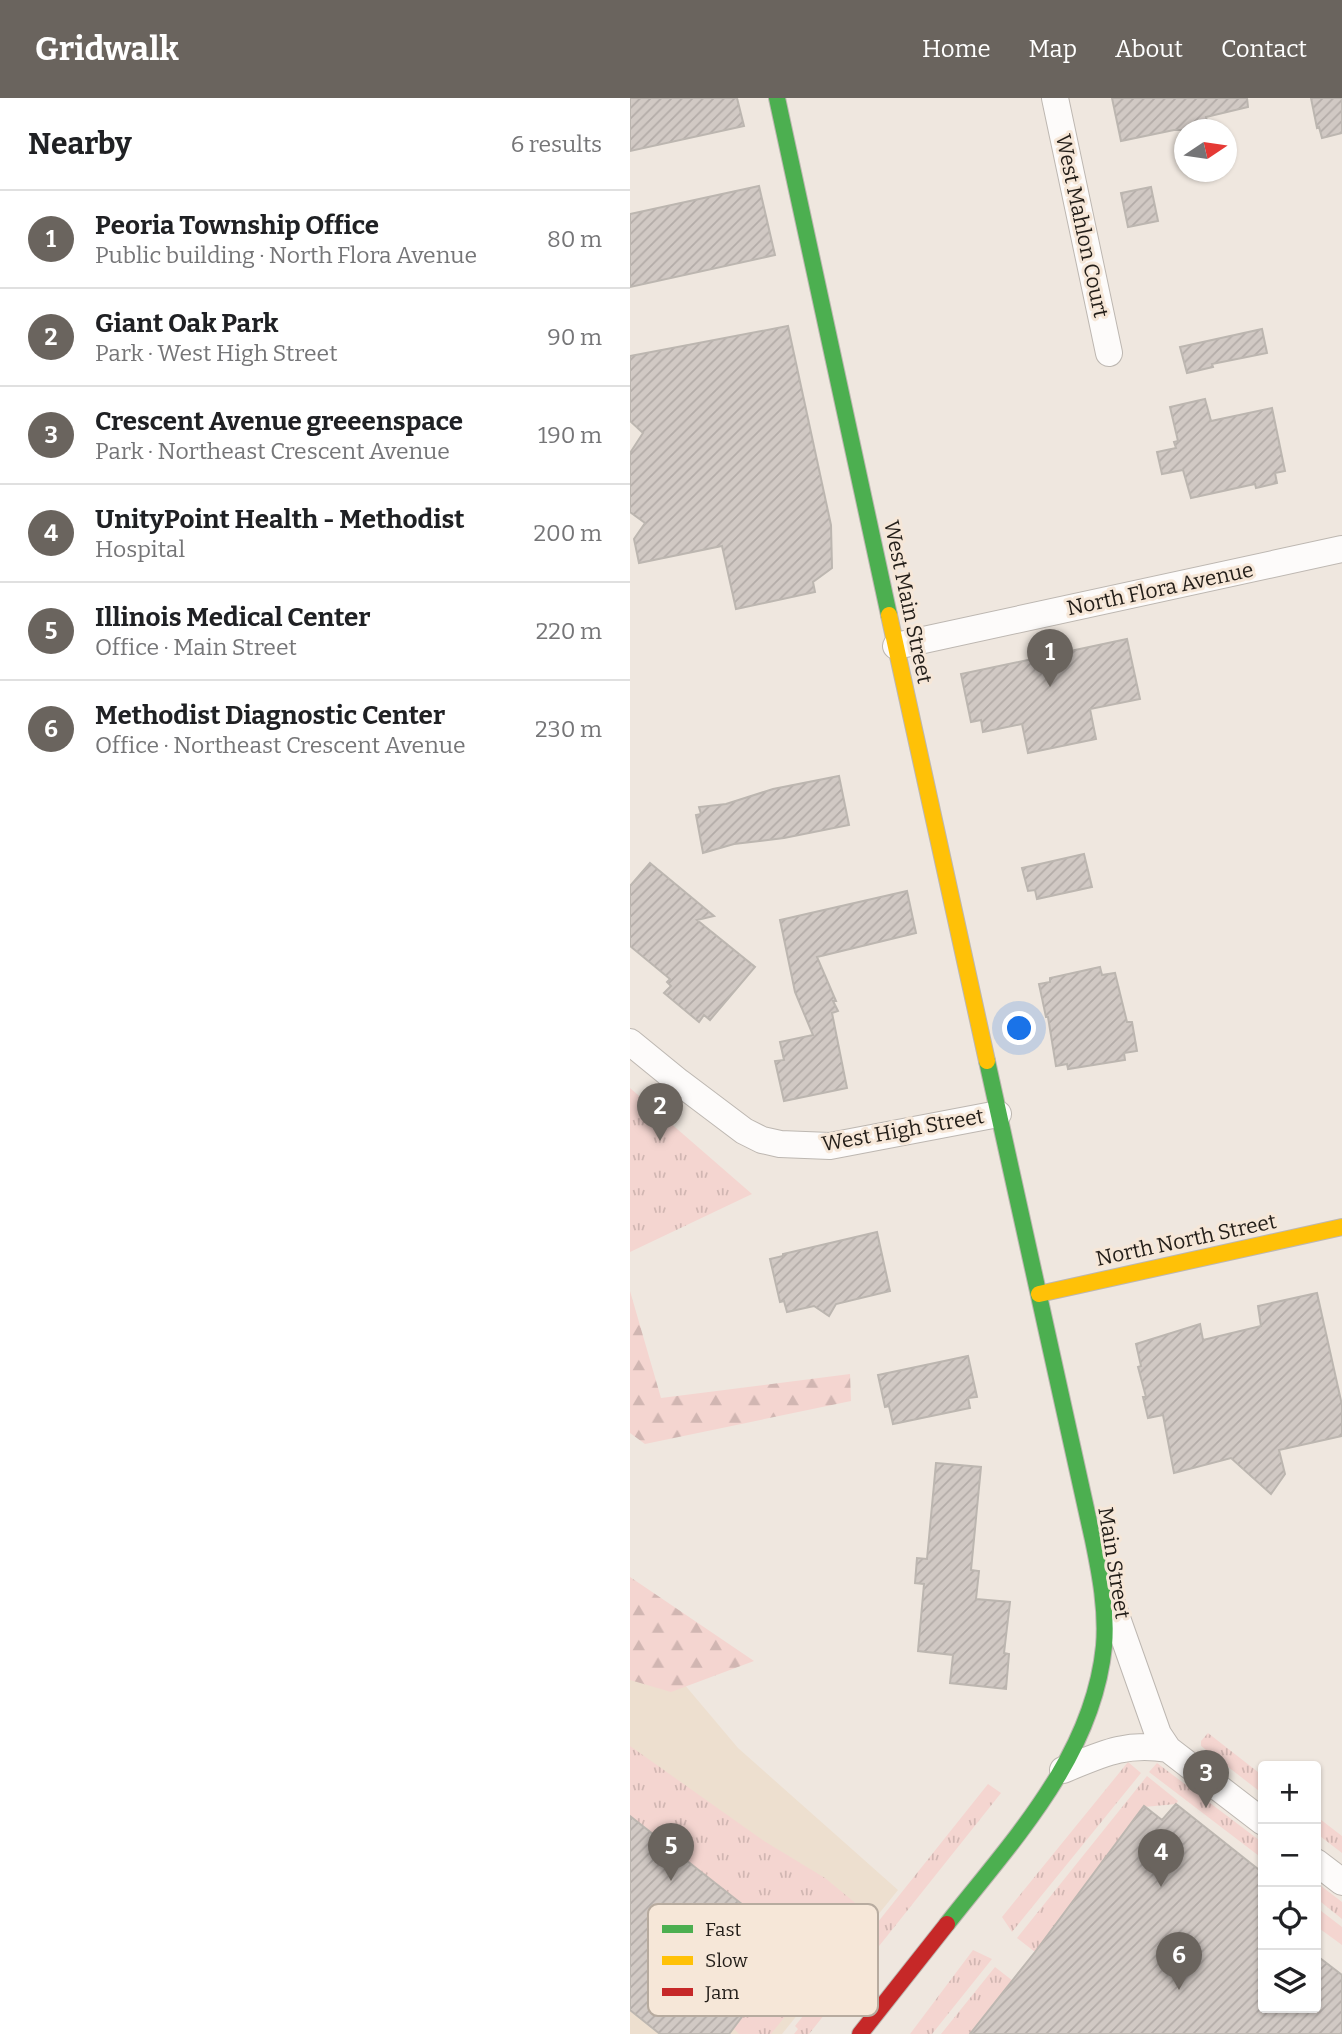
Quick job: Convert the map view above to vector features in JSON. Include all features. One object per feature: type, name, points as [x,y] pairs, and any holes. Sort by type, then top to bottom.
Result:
[{"type":"main road","name":"West Main Street","points":[[777,98],[998,1114]]},
{"type":"main road","name":"Main Street","points":[[878,2011],[1026,1823],[1063,1770],[1088,1717],[1102,1667],[1104,1616],[1095,1556],[998,1114]]},
{"type":"main road","name":"North North Street","points":[[1039,1294],[1338,1233]]},
{"type":"main road","name":"Main Street","points":[[860,2034],[874,2016]]},
{"type":"street","name":"West Mahlon Court","points":[[1055,98],[1109,354]]},
{"type":"street","name":"North Flora Avenue","points":[[896,646],[1342,549]]},
{"type":"street","name":"West High Street","points":[[630,1042],[744,1131],[762,1140],[780,1144],[830,1146],[998,1114]]},
{"type":"street","points":[[1095,1556],[1158,1734],[1168,1749],[1258,1818]]},
{"type":"street","points":[[1063,1770],[1114,1749],[1140,1746],[1168,1749]]},
{"type":"street","points":[[1321,1866],[1342,1882]]},
{"type":"shaded area","points":[[630,1620],[738,1748],[898,1890],[878,1915],[878,1904],[648,1904],[648,2016],[796,2016],[782,2034],[630,2034]]},
{"type":"green space","points":[[630,1088],[752,1194],[630,1252]]},
{"type":"green space","points":[[630,1291],[661,1398],[850,1374],[851,1401],[645,1444],[630,1433]]},
{"type":"green space","points":[[630,1577],[754,1661],[671,1692],[630,1680]]},
{"type":"green space","points":[[1208,1733],[1258,1772],[1258,1790],[1201,1746],[1201,1741]]},
{"type":"green space","points":[[630,1746],[764,1841],[825,1878],[856,1904],[673,1904],[630,1816]]},
{"type":"green space","points":[[1128,1762],[1141,1773],[1012,1932],[1002,1917]]},
{"type":"green space","points":[[1157,1763],[1258,1839],[1258,1855],[1149,1772]]},
{"type":"green space","points":[[1147,1776],[1178,1801],[1176,1804],[1144,1807],[1035,1952],[1017,1938]]},
{"type":"green space","points":[[988,1784],[1001,1793],[878,1947],[878,1922]]},
{"type":"green space","points":[[1321,1820],[1342,1836],[1342,1853],[1321,1837]]},
{"type":"green space","points":[[1321,1886],[1342,1902],[1342,1919],[1321,1902]]},
{"type":"green space","points":[[1321,1911],[1342,1927],[1342,1945],[1321,1930]]},
{"type":"green space","points":[[973,1950],[992,1959],[932,2034],[910,2034]]},
{"type":"green space","points":[[995,1967],[1013,1981],[970,2034],[941,2034]]},
{"type":"green space","points":[[727,2016],[785,2016],[771,2034],[739,2034]]},
{"type":"green space","points":[[803,2016],[823,2016],[809,2034],[794,2034],[798,2029],[795,2026]]},
{"type":"building","points":[[630,98],[737,98],[744,126],[630,151]]},
{"type":"building","points":[[1112,98],[1247,98],[1248,107],[1206,119],[1174,119],[1174,130],[1121,141]]},
{"type":"building","points":[[1311,98],[1342,98],[1342,133],[1322,138],[1319,127],[1317,128]]},
{"type":"building","points":[[759,186],[775,255],[630,287],[630,214]]},
{"type":"building","points":[[1151,187],[1158,221],[1128,227],[1121,193]]},
{"type":"building","points":[[788,326],[831,525],[832,568],[813,582],[815,592],[736,609],[722,546],[639,563],[634,539],[645,523],[630,512],[630,453],[643,433],[630,421],[630,356]]},
{"type":"building","points":[[1262,329],[1267,353],[1212,364],[1213,367],[1187,373],[1180,347]]},
{"type":"building","points":[[1205,399],[1211,421],[1272,408],[1285,471],[1275,473],[1277,483],[1256,488],[1255,484],[1191,498],[1183,470],[1162,474],[1157,452],[1176,448],[1174,442],[1178,441],[1170,407]]},
{"type":"building","points":[[1127,639],[1140,699],[1090,709],[1096,739],[1028,753],[1022,724],[983,732],[981,720],[971,722],[961,674]]},
{"type":"building","points":[[839,776],[849,825],[784,838],[734,844],[703,853],[696,815],[701,814],[699,807],[726,804],[773,789]]},
{"type":"building","points":[[1084,854],[1092,887],[1037,899],[1035,890],[1028,891],[1022,868]]},
{"type":"building","points":[[650,863],[714,916],[697,920],[755,967],[710,1020],[704,1015],[699,1022],[664,993],[671,986],[667,982],[670,979],[630,946],[630,886]]},
{"type":"building","points":[[907,891],[916,933],[817,957],[836,1001],[833,1001],[838,1011],[832,1013],[847,1088],[784,1101],[775,1061],[784,1060],[780,1042],[813,1035],[795,992],[780,920]]},
{"type":"building","points":[[1100,967],[1102,975],[1115,973],[1127,1022],[1132,1022],[1137,1051],[1124,1053],[1125,1060],[1068,1069],[1067,1064],[1056,1066],[1048,1017],[1039,984],[1050,982],[1050,978]]},
{"type":"building","points":[[877,1232],[890,1291],[836,1304],[829,1316],[814,1306],[787,1312],[784,1301],[780,1302],[770,1259]]},
{"type":"building","points":[[1317,1293],[1342,1405],[1342,1436],[1279,1450],[1285,1474],[1271,1494],[1231,1458],[1174,1473],[1163,1415],[1148,1418],[1136,1344],[1200,1324],[1203,1340],[1261,1326],[1258,1306]]},
{"type":"building","points":[[968,1356],[977,1397],[968,1398],[970,1408],[893,1424],[889,1406],[885,1407],[878,1375]]},
{"type":"building","points":[[936,1463],[981,1467],[971,1570],[979,1571],[976,1599],[1010,1602],[1004,1653],[1009,1654],[1006,1689],[950,1683],[953,1655],[918,1651],[924,1584],[915,1583],[917,1558],[927,1559]]},
{"type":"building","points":[[1176,1804],[1258,1869],[1258,2013],[1321,2013],[1321,1959],[1342,1975],[1342,2034],[970,2034],[1144,1806],[1162,1820]]},
{"type":"building","points":[[630,1816],[742,1904],[648,1904],[648,2016],[742,2016],[729,2034],[660,2034],[630,2010]]},
{"type":"traffic: fast","points":[[777,98],[889,615]]},
{"type":"traffic: fast","points":[[947,1924],[1022,1829],[1067,1761],[1084,1725],[1097,1686],[1105,1633],[1102,1592],[1093,1540],[987,1061]]},
{"type":"traffic: slow","points":[[889,615],[987,1061]]},
{"type":"traffic: slow","points":[[1039,1294],[1342,1227]]},
{"type":"traffic: jam","points":[[878,2011],[947,1924]]},
{"type":"traffic: jam","points":[[860,2034],[874,2016]]},
{"type":"place","name":"Peoria Township Office","points":[[1050,687]]},
{"type":"place","name":"Giant Oak Park","points":[[660,1141]]},
{"type":"place","name":"Crescent Avenue greeenspace","points":[[1206,1808]]},
{"type":"place","name":"Illinois Medical Center","points":[[671,1881]]},
{"type":"place","name":"UnityPoint Health - Methodist","points":[[1161,1887]]},
{"type":"place","name":"Methodist Diagnostic Center","points":[[1179,1990]]}]
